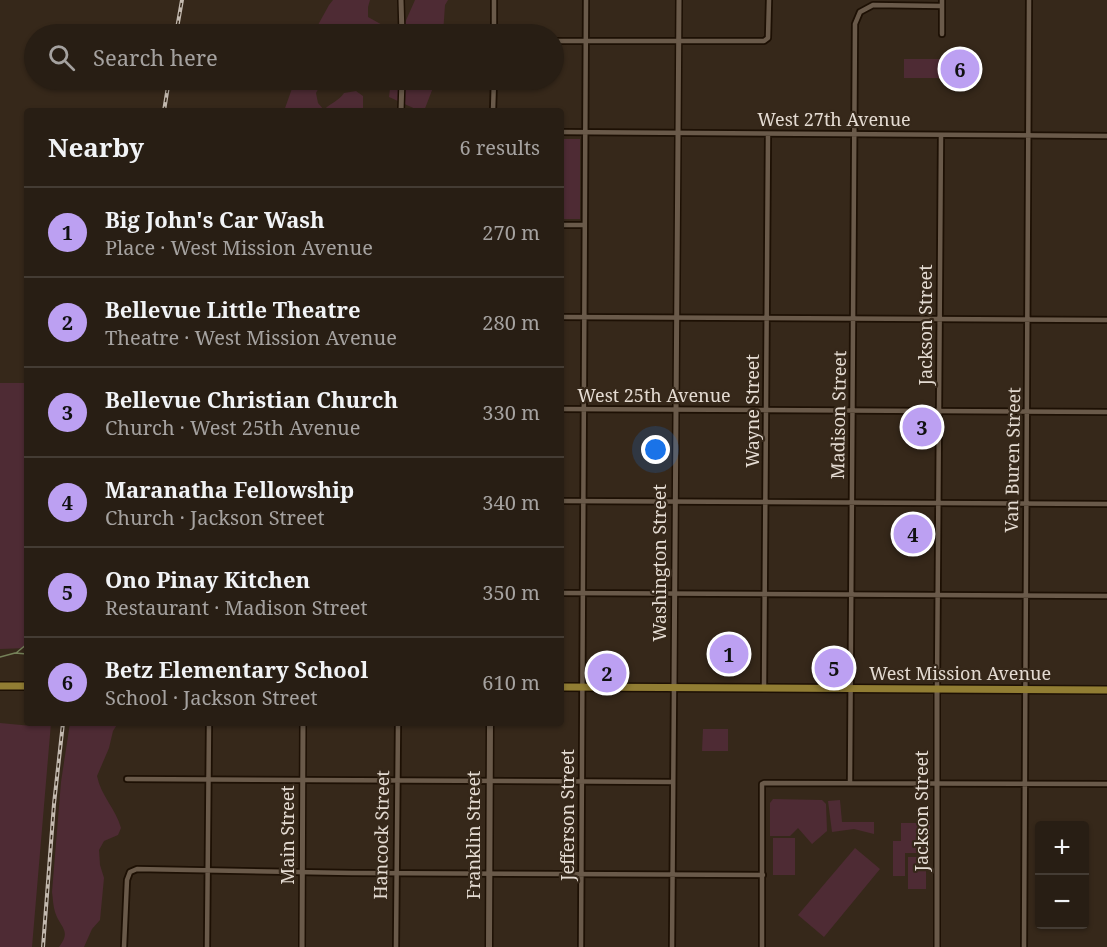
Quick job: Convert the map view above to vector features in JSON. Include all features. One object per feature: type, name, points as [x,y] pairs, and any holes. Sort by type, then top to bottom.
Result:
[{"type":"main road","points":[[0,686],[24,686]]},
{"type":"main road","name":"West Mission Avenue","points":[[564,687],[1107,690]]},
{"type":"main road","name":"Franklin Street","points":[[489,947],[490,726]]},
{"type":"street","points":[[401,0],[402,24]]},
{"type":"street","points":[[494,0],[494,24]]},
{"type":"street","name":"Jefferson Street","points":[[581,947],[586,0]]},
{"type":"street","name":"Washington Street","points":[[672,947],[679,0]]},
{"type":"street","points":[[564,40],[764,41],[768,38],[769,0]]},
{"type":"street","name":"Van Buren Street","points":[[1024,947],[1029,0]]},
{"type":"street","points":[[942,3],[942,34]]},
{"type":"street","name":"Madison Street","points":[[850,783],[856,18],[865,7],[884,4],[942,3]]},
{"type":"street","points":[[402,90],[402,108]]},
{"type":"street","points":[[494,90],[494,108]]},
{"type":"street","name":"West 27th Avenue","points":[[564,132],[1107,136]]},
{"type":"street","name":"Wayne Street","points":[[764,688],[768,134]]},
{"type":"street","name":"Jackson Street","points":[[937,947],[941,135]]},
{"type":"street","points":[[564,225],[584,225]]},
{"type":"street","points":[[564,317],[1107,320]]},
{"type":"street","name":"West 25th Avenue","points":[[564,409],[1107,412]]},
{"type":"street","points":[[564,501],[1107,504]]},
{"type":"street","points":[[564,593],[1107,596]]},
{"type":"street","points":[[207,947],[209,726]]},
{"type":"street","name":"Main Street","points":[[302,947],[303,726]]},
{"type":"street","name":"Hancock Street","points":[[396,947],[398,726]]},
{"type":"street","points":[[127,779],[673,782]]},
{"type":"street","points":[[762,947],[762,784],[1107,784]]},
{"type":"street","points":[[124,947],[127,880],[130,872],[137,869],[763,875]]},
{"type":"shaded area","points":[[333,0],[370,0],[368,17],[381,24],[319,24]]},
{"type":"shaded area","points":[[415,0],[448,0],[445,5],[444,24],[404,24]]},
{"type":"shaded area","points":[[904,59],[940,59],[940,78],[904,78]]},
{"type":"shaded area","points":[[291,90],[318,90],[318,103],[322,108],[285,108]]},
{"type":"shaded area","points":[[390,90],[432,90],[425,108],[413,108],[389,97]]},
{"type":"shaded area","points":[[356,91],[363,96],[363,108],[326,108],[344,93]]},
{"type":"shaded area","points":[[564,139],[580,139],[580,219],[564,219]]},
{"type":"shaded area","points":[[0,383],[24,383],[24,648],[0,649]]},
{"type":"shaded area","points":[[0,723],[51,726],[32,947],[0,947]]},
{"type":"shaded area","points":[[70,726],[116,726],[97,776],[121,828],[118,835],[104,841],[99,850],[104,878],[100,920],[92,929],[84,947],[59,947],[65,933],[53,905],[52,892],[61,782]]},
{"type":"shaded area","points":[[703,729],[728,729],[728,751],[702,751]]},
{"type":"shaded area","points":[[773,799],[822,800],[826,804],[827,831],[812,844],[798,828],[790,836],[770,836],[770,803]]},
{"type":"shaded area","points":[[840,800],[842,822],[874,822],[874,834],[854,829],[832,832],[828,801]]},
{"type":"shaded area","points":[[901,823],[930,823],[930,841],[926,841],[926,853],[905,853],[905,876],[893,876],[893,841],[901,841]]},
{"type":"shaded area","points":[[773,838],[795,838],[795,875],[773,875]]},
{"type":"shaded area","points":[[855,848],[880,869],[824,937],[798,915]]},
{"type":"shaded area","points":[[908,857],[926,857],[926,889],[908,889]]},
{"type":"waterway","points":[[16,653],[24,646]]},
{"type":"waterway","points":[[0,657],[15,653],[24,654]]},
{"type":"railway","points":[[178,24],[182,0]]},
{"type":"railway","points":[[164,108],[167,90]]},
{"type":"railway","points":[[43,947],[63,726]]},
{"type":"place","name":"Betz Elementary School","points":[[960,69]]},
{"type":"place","name":"Bellevue Christian Church","points":[[922,427]]},
{"type":"place","name":"Maranatha Fellowship","points":[[913,534]]},
{"type":"place","name":"Big John's Car Wash","points":[[729,654]]},
{"type":"place","name":"Ono Pinay Kitchen","points":[[834,668]]},
{"type":"place","name":"Bellevue Little Theatre","points":[[607,673]]}]
